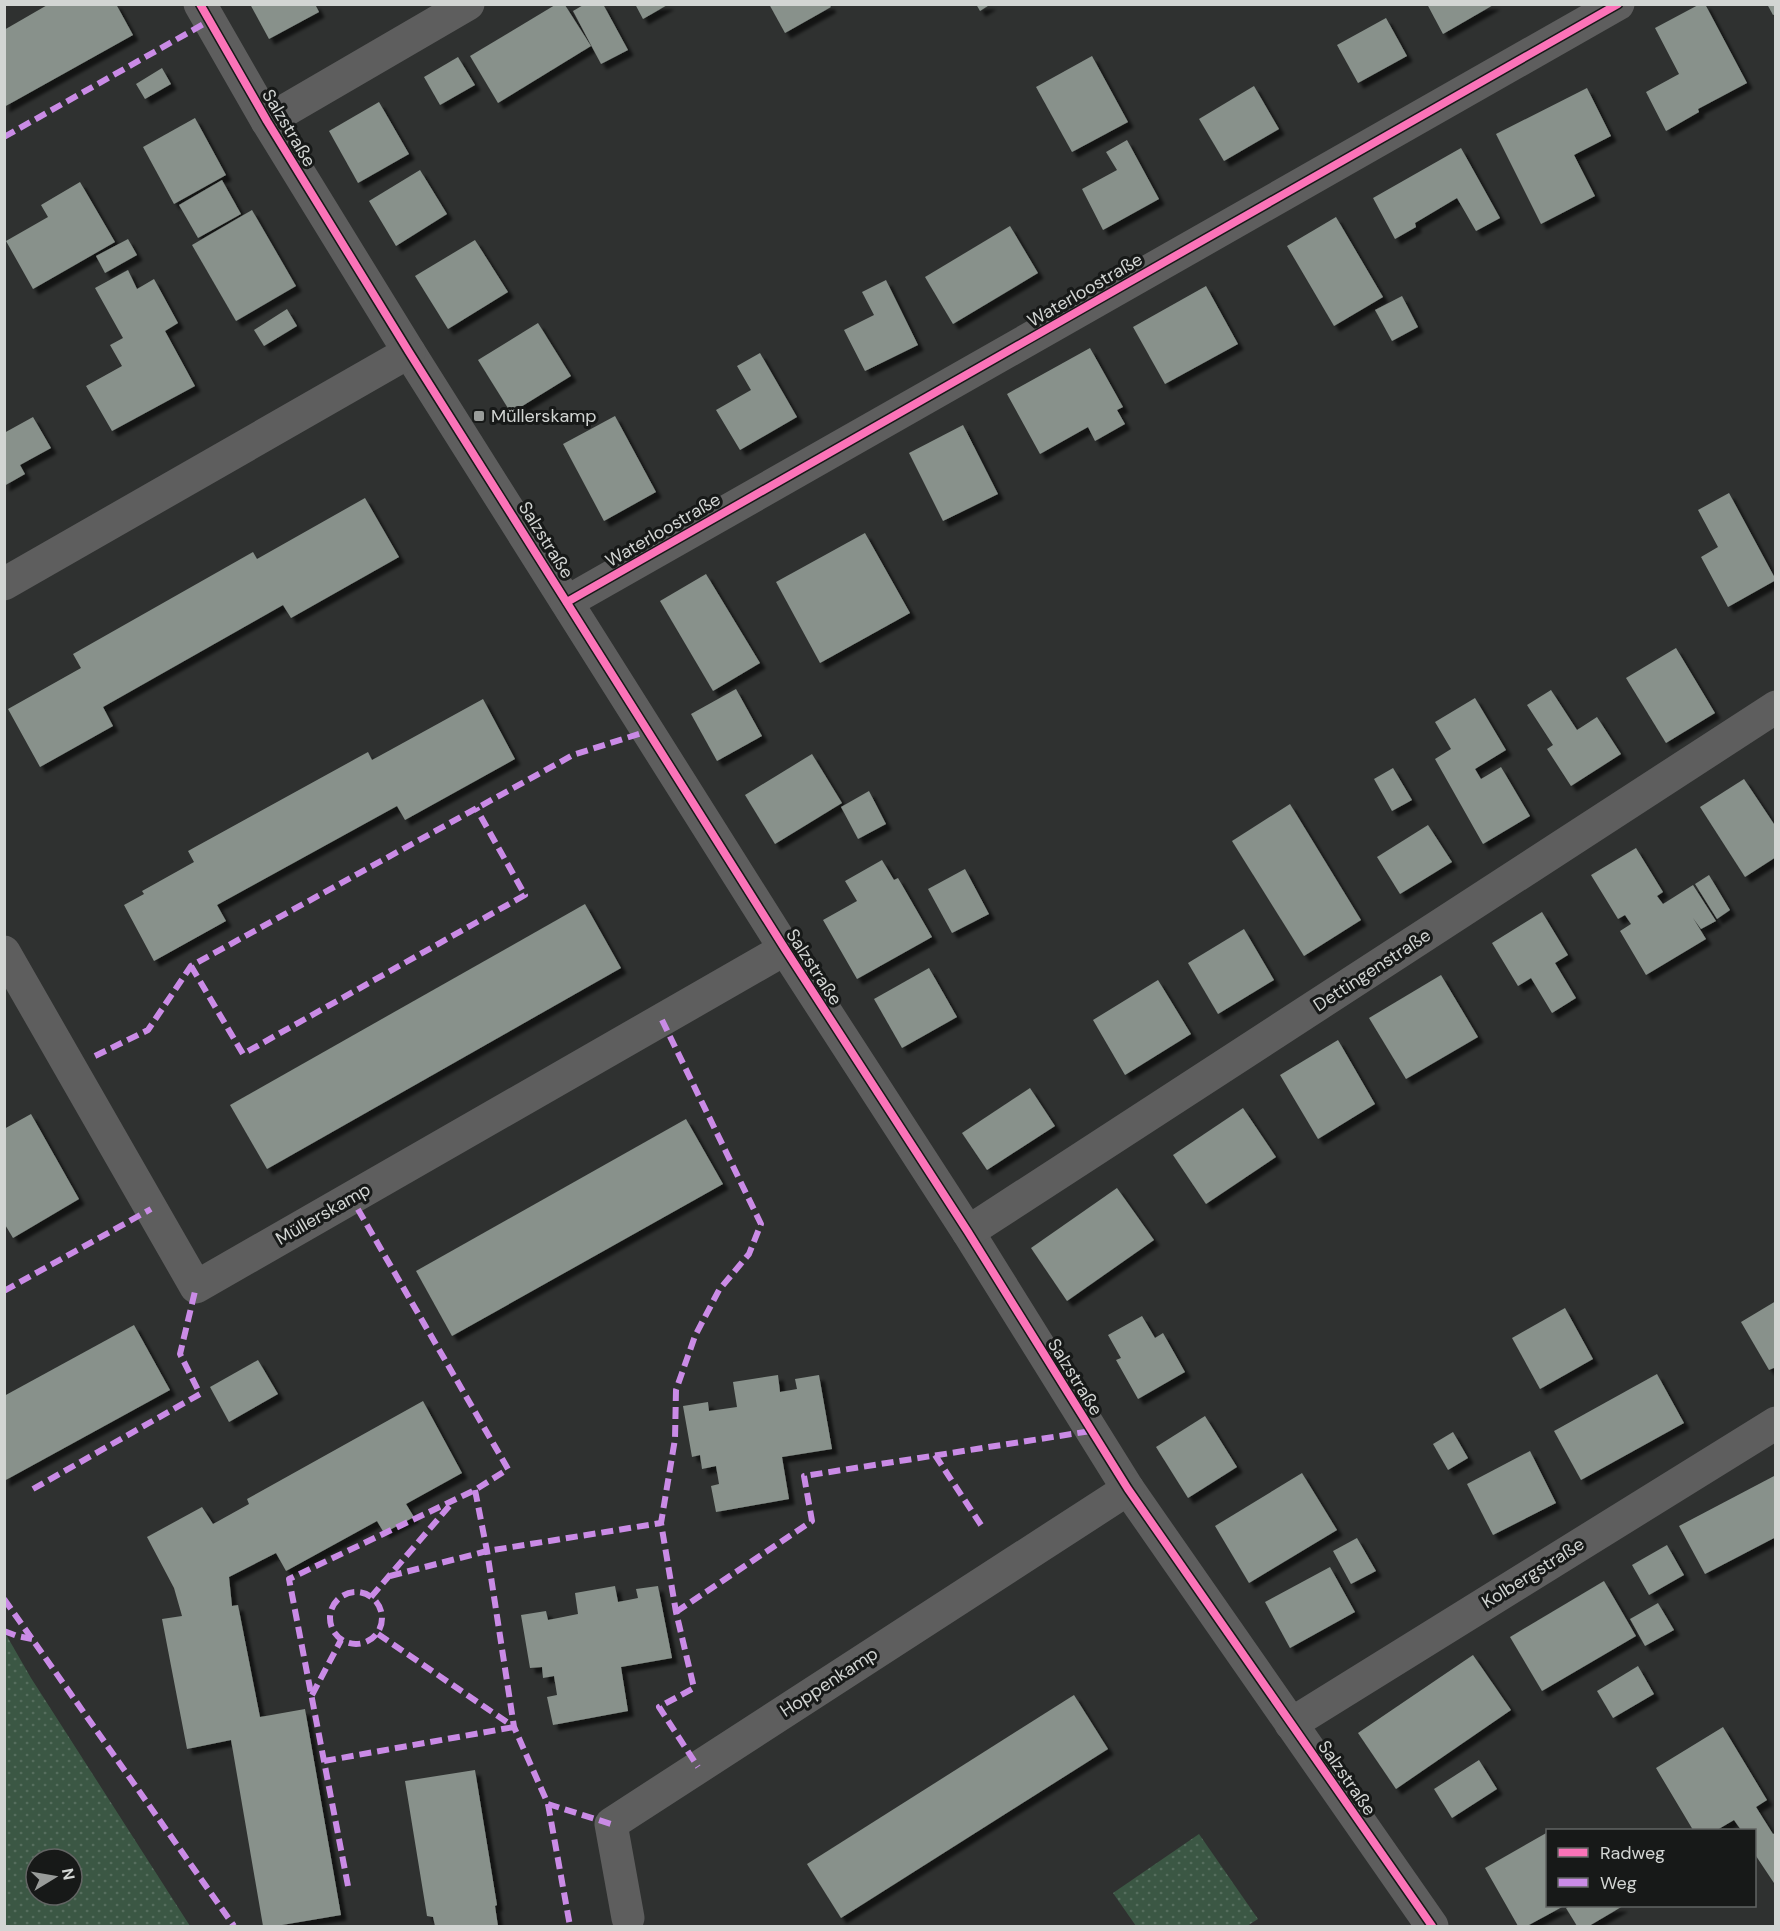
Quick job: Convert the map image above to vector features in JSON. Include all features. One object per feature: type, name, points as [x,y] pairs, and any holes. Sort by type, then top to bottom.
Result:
[{"type":"street","name":"Salzstraße","points":[[200,4],[267,121],[409,352],[785,949],[968,1232],[1128,1490],[1432,1926]]},
{"type":"street","points":[[267,121],[468,4]]},
{"type":"street","name":"Waterloostraße","points":[[567,602],[1618,4]]},
{"type":"street","points":[[4,584],[409,352]]},
{"type":"street","name":"Dettingenstraße","points":[[968,1232],[1776,707]]},
{"type":"street","name":"Müllerskamp","points":[[4,952],[196,1287],[785,949]]},
{"type":"street","name":"Kolbergstraße","points":[[1291,1724],[1776,1423]]},
{"type":"street","name":"Hoppenkamp","points":[[628,1918],[611,1824],[1128,1490]]},
{"type":"green space","points":[[4,1631],[31,1678],[190,1926],[5,1926]]},
{"type":"green space","points":[[1199,1834],[1258,1919],[1247,1926],[1136,1926],[1113,1893]]},
{"type":"building","points":[[49,4],[116,4],[133,35],[4,107],[4,30]]},
{"type":"building","points":[[250,4],[315,4],[319,12],[269,39]]},
{"type":"building","points":[[585,4],[603,4],[628,50],[601,64],[573,11]]},
{"type":"building","points":[[635,4],[669,4],[643,19]]},
{"type":"building","points":[[769,4],[829,4],[831,7],[785,33]]},
{"type":"building","points":[[976,4],[991,4],[980,11]]},
{"type":"building","points":[[1427,4],[1495,4],[1443,34]]},
{"type":"building","points":[[1700,4],[1705,4],[1747,83],[1698,109],[1699,112],[1666,131],[1646,92],[1679,74],[1655,28]]},
{"type":"building","points":[[1767,4],[1776,4],[1776,14],[1773,15]]},
{"type":"building","points":[[555,5],[565,5],[591,46],[498,103],[470,56]]},
{"type":"building","points":[[1386,18],[1407,56],[1358,83],[1337,45]]},
{"type":"building","points":[[1092,56],[1128,122],[1072,152],[1036,87]]},
{"type":"building","points":[[458,57],[475,85],[440,105],[424,77]]},
{"type":"building","points":[[162,68],[171,84],[145,99],[136,84]]},
{"type":"building","points":[[1254,86],[1279,129],[1224,161],[1199,119]]},
{"type":"building","points":[[1587,88],[1611,136],[1574,155],[1595,196],[1541,224],[1496,134]]},
{"type":"building","points":[[379,102],[409,154],[358,183],[329,131]]},
{"type":"building","points":[[195,118],[226,175],[174,204],[143,147]]},
{"type":"building","points":[[1127,140],[1159,199],[1103,230],[1082,189],[1117,170],[1106,152]]},
{"type":"building","points":[[1461,148],[1500,218],[1476,231],[1457,198],[1415,223],[1416,227],[1395,239],[1373,198]]},
{"type":"building","points":[[420,170],[447,214],[396,246],[369,201]]},
{"type":"building","points":[[222,180],[241,214],[198,238],[179,205]]},
{"type":"building","points":[[80,182],[115,242],[33,289],[6,241],[48,217],[41,205]]},
{"type":"building","points":[[252,210],[296,286],[236,321],[192,245]]},
{"type":"building","points":[[1336,217],[1383,297],[1334,326],[1287,246]]},
{"type":"building","points":[[1010,226],[1038,273],[953,324],[925,277]]},
{"type":"building","points":[[128,239],[137,255],[105,273],[96,256]]},
{"type":"building","points":[[475,240],[508,292],[448,329],[415,276]]},
{"type":"building","points":[[128,270],[137,289],[154,279],[178,323],[165,331],[195,386],[112,431],[86,386],[122,366],[110,345],[123,338],[95,288]]},
{"type":"building","points":[[886,280],[918,345],[865,371],[844,330],[874,315],[862,292]]},
{"type":"building","points":[[1206,286],[1238,344],[1165,384],[1133,327]]},
{"type":"building","points":[[1402,296],[1418,327],[1392,341],[1375,310]]},
{"type":"building","points":[[287,309],[297,326],[264,346],[254,330]]},
{"type":"building","points":[[538,323],[571,376],[511,413],[478,360]]},
{"type":"building","points":[[1090,348],[1123,407],[1117,410],[1125,424],[1095,441],[1088,427],[1040,454],[1007,394]]},
{"type":"building","points":[[760,353],[797,417],[740,450],[716,410],[751,390],[737,366]]},
{"type":"building","points":[[615,416],[656,492],[604,521],[563,444]]},
{"type":"building","points":[[33,417],[51,448],[20,465],[25,474],[4,486],[4,433]]},
{"type":"building","points":[[963,425],[998,494],[943,521],[909,453]]},
{"type":"building","points":[[1729,493],[1776,580],[1728,607],[1701,557],[1718,547],[1698,510]]},
{"type":"building","points":[[365,498],[399,557],[291,618],[283,605],[103,707],[113,726],[40,767],[8,709],[81,668],[73,654],[253,552],[257,559]]},
{"type":"building","points":[[865,533],[910,613],[820,663],[776,582]]},
{"type":"building","points":[[706,574],[760,663],[713,691],[660,601]]},
{"type":"building","points":[[1676,648],[1715,713],[1666,743],[1626,678]]},
{"type":"building","points":[[736,689],[762,736],[717,761],[691,714]]},
{"type":"building","points":[[1551,690],[1577,730],[1597,717],[1621,754],[1571,786],[1547,749],[1553,745],[1527,705]]},
{"type":"building","points":[[1475,698],[1506,750],[1475,769],[1481,779],[1501,767],[1530,816],[1483,844],[1435,759],[1451,749],[1435,722]]},
{"type":"building","points":[[483,699],[515,759],[405,820],[397,806],[217,905],[226,921],[154,961],[124,905],[144,894],[142,891],[194,862],[188,851],[368,752],[372,760]]},
{"type":"building","points":[[812,754],[842,803],[775,844],[745,795]]},
{"type":"building","points":[[1393,768],[1412,800],[1392,811],[1374,779]]},
{"type":"building","points":[[1744,779],[1776,827],[1776,857],[1745,877],[1700,807]]},
{"type":"building","points":[[869,791],[886,824],[858,839],[841,807]]},
{"type":"building","points":[[1290,804],[1361,920],[1304,956],[1232,841]]},
{"type":"building","points":[[1428,825],[1452,862],[1400,894],[1377,857]]},
{"type":"building","points":[[1636,848],[1663,892],[1657,896],[1663,904],[1693,885],[1716,921],[1701,929],[1693,918],[1706,939],[1646,975],[1620,931],[1631,924],[1625,915],[1618,919],[1591,875]]},
{"type":"building","points":[[882,860],[894,880],[898,878],[932,937],[857,979],[823,920],[857,901],[845,881]]},
{"type":"building","points":[[965,869],[989,914],[952,933],[928,889]]},
{"type":"building","points":[[1709,875],[1730,910],[1717,919],[1695,884]]},
{"type":"building","points":[[585,904],[621,968],[267,1169],[230,1105]]},
{"type":"building","points":[[1542,912],[1568,955],[1555,963],[1576,998],[1552,1013],[1531,978],[1518,986],[1492,943]]},
{"type":"building","points":[[1244,929],[1274,980],[1218,1014],[1188,963]]},
{"type":"building","points":[[929,968],[957,1017],[902,1048],[874,999]]},
{"type":"building","points":[[1441,975],[1478,1037],[1406,1079],[1369,1018]]},
{"type":"building","points":[[1158,980],[1191,1034],[1125,1075],[1093,1020]]},
{"type":"building","points":[[1338,1040],[1375,1104],[1318,1139],[1280,1075]]},
{"type":"building","points":[[1030,1088],[1055,1126],[987,1170],[962,1133]]},
{"type":"building","points":[[1243,1108],[1276,1157],[1206,1204],[1173,1155]]},
{"type":"building","points":[[31,1114],[79,1199],[13,1238],[4,1223],[4,1129]]},
{"type":"building","points":[[686,1119],[723,1184],[452,1336],[416,1271]]},
{"type":"building","points":[[1117,1188],[1154,1240],[1067,1301],[1031,1248]]},
{"type":"building","points":[[1776,1301],[1776,1367],[1769,1370],[1741,1322]]},
{"type":"building","points":[[1565,1308],[1593,1359],[1540,1389],[1512,1338]]},
{"type":"building","points":[[1142,1316],[1155,1338],[1163,1333],[1185,1372],[1138,1399],[1116,1360],[1121,1358],[1108,1335]]},
{"type":"building","points":[[134,1325],[170,1390],[4,1481],[4,1396]]},
{"type":"building","points":[[258,1360],[278,1394],[229,1422],[210,1387]]},
{"type":"building","points":[[1657,1374],[1684,1423],[1581,1480],[1554,1431]]},
{"type":"building","points":[[778,1375],[780,1392],[797,1389],[795,1379],[819,1375],[832,1449],[782,1457],[789,1499],[716,1512],[711,1486],[719,1484],[716,1466],[702,1469],[700,1455],[692,1457],[683,1406],[708,1402],[709,1411],[737,1407],[733,1382]]},
{"type":"building","points":[[423,1401],[462,1473],[406,1504],[414,1517],[384,1533],[377,1521],[286,1571],[276,1553],[229,1577],[232,1606],[238,1605],[260,1717],[305,1709],[341,1915],[276,1926],[263,1926],[231,1740],[187,1749],[162,1619],[182,1616],[174,1588],[147,1537],[202,1507],[213,1524],[249,1504],[247,1499]]},
{"type":"building","points":[[1205,1416],[1237,1467],[1188,1498],[1156,1447]]},
{"type":"building","points":[[1453,1432],[1468,1458],[1448,1470],[1433,1444]]},
{"type":"building","points":[[1530,1451],[1556,1503],[1493,1535],[1467,1484]]},
{"type":"building","points":[[1302,1473],[1337,1530],[1249,1583],[1215,1526]]},
{"type":"building","points":[[1776,1475],[1776,1537],[1705,1574],[1679,1526]]},
{"type":"building","points":[[1357,1538],[1376,1571],[1351,1584],[1333,1551]]},
{"type":"building","points":[[1667,1545],[1684,1575],[1649,1595],[1632,1565]]},
{"type":"building","points":[[1330,1567],[1355,1612],[1290,1648],[1265,1602]]},
{"type":"building","points":[[1604,1581],[1636,1636],[1542,1691],[1510,1637]]},
{"type":"building","points":[[615,1586],[618,1602],[638,1598],[636,1589],[658,1586],[672,1658],[621,1667],[628,1711],[553,1725],[547,1697],[557,1695],[554,1676],[543,1678],[542,1667],[530,1668],[521,1615],[546,1611],[548,1620],[578,1614],[575,1593]]},
{"type":"building","points":[[1658,1603],[1674,1630],[1645,1646],[1630,1619]]},
{"type":"building","points":[[1473,1655],[1511,1710],[1396,1789],[1358,1733]]},
{"type":"building","points":[[1638,1666],[1654,1694],[1613,1718],[1597,1691]]},
{"type":"building","points":[[1074,1695],[1108,1749],[841,1918],[807,1864]]},
{"type":"building","points":[[1723,1727],[1767,1800],[1756,1807],[1773,1834],[1776,1833],[1776,1886],[1756,1856],[1756,1829],[1740,1829],[1734,1820],[1719,1829],[1692,1829],[1656,1768]]},
{"type":"building","points":[[1479,1760],[1497,1789],[1452,1818],[1434,1789]]},
{"type":"building","points":[[475,1770],[497,1905],[495,1906],[498,1926],[435,1926],[433,1917],[427,1916],[405,1781]]},
{"type":"building","points":[[1546,1833],[1546,1907],[1562,1907],[1527,1926],[1518,1926],[1485,1868]]},
{"type":"building","points":[[1621,1907],[1589,1926],[1577,1926],[1566,1908]]},
{"type":"marked path","points":[[4,137],[209,21]]},
{"type":"marked path","points":[[95,1056],[148,1030],[191,966],[573,755],[648,731]]},
{"type":"marked path","points":[[191,966],[243,1054],[525,895],[476,808]]},
{"type":"marked path","points":[[662,1020],[761,1224],[749,1254],[719,1290],[695,1336],[676,1390],[675,1439],[661,1523],[676,1612],[694,1688],[659,1707],[698,1767]]},
{"type":"marked path","points":[[348,1886],[289,1579],[475,1490],[508,1469],[352,1199]]},
{"type":"marked path","points":[[4,1291],[151,1209]]},
{"type":"marked path","points":[[33,1489],[200,1394],[180,1354],[196,1287]]},
{"type":"marked path","points":[[676,1612],[812,1521],[804,1476],[1091,1431]]},
{"type":"marked path","points":[[935,1455],[981,1525]]},
{"type":"marked path","points":[[475,1490],[487,1551],[514,1727],[548,1804],[611,1824]]},
{"type":"marked path","points":[[371,1597],[451,1504]]},
{"type":"marked path","points":[[390,1576],[487,1551],[661,1523]]},
{"type":"marked path","points":[[351,1592],[361,1592],[375,1599],[382,1618],[375,1637],[361,1644],[351,1644],[341,1640],[334,1633],[330,1623],[330,1613],[334,1603],[341,1596],[351,1592]]},
{"type":"marked path","points":[[4,1599],[234,1926]]},
{"type":"marked path","points":[[4,1631],[32,1639]]},
{"type":"marked path","points":[[378,1634],[514,1727]]},
{"type":"marked path","points":[[312,1695],[341,1640]]},
{"type":"marked path","points":[[324,1761],[514,1727]]},
{"type":"marked path","points":[[548,1804],[570,1926]]},
{"type":"cycle path","points":[[200,4],[267,121],[409,352],[785,949],[968,1232],[1128,1489],[1432,1926]]},
{"type":"cycle path","points":[[567,602],[1618,4]]},
{"type":"place","name":"Müllerskamp","points":[[479,416]]}]
